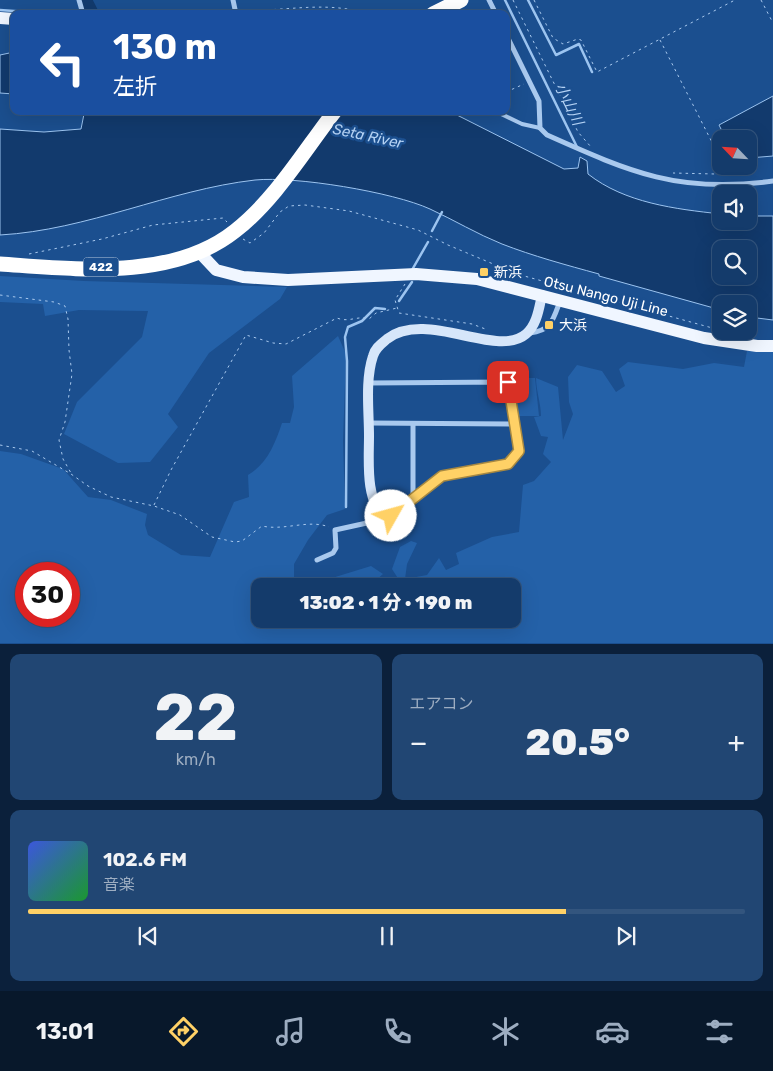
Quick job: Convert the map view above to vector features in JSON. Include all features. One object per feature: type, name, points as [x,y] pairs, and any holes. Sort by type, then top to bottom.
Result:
[{"type":"highway","points":[[441,10],[462,0]]},
{"type":"highway","name":"422","points":[[0,264],[134,268],[174,262],[200,253],[236,231],[251,217],[278,187],[332,115]]},
{"type":"main road","name":"Otsu Nango Uji Line","points":[[200,253],[216,270],[243,277],[288,280],[406,274],[477,279],[704,338],[757,346],[773,346]]},
{"type":"street","points":[[510,42],[539,101],[540,128],[547,135],[599,158],[654,177],[706,186],[744,185],[773,181]]},
{"type":"street","points":[[527,333],[536,318],[542,295]]},
{"type":"street","points":[[385,519],[374,500],[370,480],[369,382],[373,355],[379,345],[394,333],[419,328],[498,340],[514,340],[527,333],[544,331],[554,318],[560,300]]},
{"type":"street","points":[[317,560],[334,553],[336,548],[335,530],[385,519],[442,476],[508,464],[519,451],[513,424],[508,382],[369,382]]},
{"type":"street","points":[[369,423],[513,424]]},
{"type":"street","points":[[413,424],[413,498]]},
{"type":"lane","points":[[503,115],[522,124],[540,128]]},
{"type":"path","points":[[513,0],[578,132],[599,158]]},
{"type":"path","points":[[534,0],[553,38],[564,44],[578,39],[581,40],[598,72],[735,0]]},
{"type":"path","points":[[761,0],[773,23]]},
{"type":"path","points":[[265,10],[315,5],[353,10]]},
{"type":"path","points":[[654,177],[657,173],[715,174],[719,156],[659,40]]},
{"type":"path","points":[[510,90],[530,82]]},
{"type":"path","points":[[28,254],[102,239],[153,225],[223,218],[250,243],[264,233],[280,212],[289,206],[305,205],[349,211],[418,230],[448,245],[517,274],[712,328]]},
{"type":"path","points":[[406,274],[404,288],[395,300],[399,313],[472,324],[488,331]]},
{"type":"path","points":[[0,295],[47,301],[65,306],[68,319],[72,374],[65,422],[59,440],[63,459],[72,474]]},
{"type":"path","points":[[154,506],[171,470],[246,334],[273,343],[286,344],[338,318],[344,321],[363,317],[369,319],[376,313],[397,308]]},
{"type":"path","points":[[0,445],[32,451],[72,474],[88,486],[111,497],[154,506],[180,515],[212,537],[235,542],[242,541],[262,526],[276,529],[322,524],[335,530]]},
{"type":"shaded area","points":[[0,276],[84,281],[287,287],[280,299],[209,353],[168,414],[178,427],[150,462],[118,463],[64,434],[77,402],[142,337],[148,311],[79,310],[45,316],[43,304],[0,302]]},
{"type":"shaded area","points":[[338,336],[346,354],[343,441],[345,509],[327,515],[308,540],[294,564],[294,578],[251,578],[251,628],[521,628],[521,578],[410,578],[427,575],[439,558],[446,570],[459,564],[456,553],[492,537],[519,532],[523,485],[534,481],[551,462],[543,454],[548,437],[541,436],[534,417],[541,416],[536,378],[558,387],[563,440],[573,414],[569,402],[568,377],[577,365],[602,371],[616,392],[625,386],[619,369],[628,362],[683,369],[714,363],[744,367],[747,351],[773,351],[773,643],[0,643],[0,451],[21,454],[63,469],[88,497],[111,500],[147,514],[145,525],[148,535],[181,555],[210,557],[234,502],[249,497],[248,475],[265,459],[273,446],[282,423],[290,423],[294,407],[292,376]]},
{"type":"shaded area","points":[[522,375],[525,378],[535,378],[539,416],[517,416],[511,376]]},
{"type":"shaded area","points":[[411,541],[417,543],[407,564],[405,578],[398,578],[392,569],[400,547]]},
{"type":"shaded area","points":[[371,566],[383,574],[378,578],[332,578]]},
{"type":"water","points":[[10,53],[10,94],[0,93],[0,55]]},
{"type":"water","points":[[773,96],[773,156],[758,157],[758,130],[722,130],[719,125]]},
{"type":"water","name":"Seta River","points":[[84,115],[457,115],[564,169],[578,168],[580,157],[587,161],[588,174],[618,192],[668,207],[712,213],[712,230],[757,230],[757,216],[773,216],[773,320],[757,318],[757,295],[712,295],[712,307],[599,276],[599,274],[502,244],[430,209],[413,203],[369,191],[294,180],[255,180],[223,185],[65,226],[33,232],[0,235],[0,129],[44,132],[81,129]]},
{"type":"waterway","points":[[85,0],[90,10]]},
{"type":"waterway","name":"小山川","points":[[505,0],[510,10]]},
{"type":"waterway","points":[[528,0],[556,55],[579,44],[592,72]]},
{"type":"waterway","points":[[0,10],[10,11]]},
{"type":"waterway","name":"小山川","points":[[510,10],[577,147]]},
{"type":"waterway","points":[[432,231],[442,212]]},
{"type":"waterway","points":[[412,270],[428,242]]},
{"type":"waterway","points":[[399,301],[412,282]]},
{"type":"waterway","points":[[346,507],[347,361],[345,337],[348,327],[362,321],[375,308],[385,309]]},
{"type":"place","name":"新浜","points":[[484,272]]},
{"type":"place","name":"大浜","points":[[549,325]]},
{"type":"route","points":[[391,516],[442,476],[508,464],[519,451],[513,424],[512,401],[508,382]]}]
